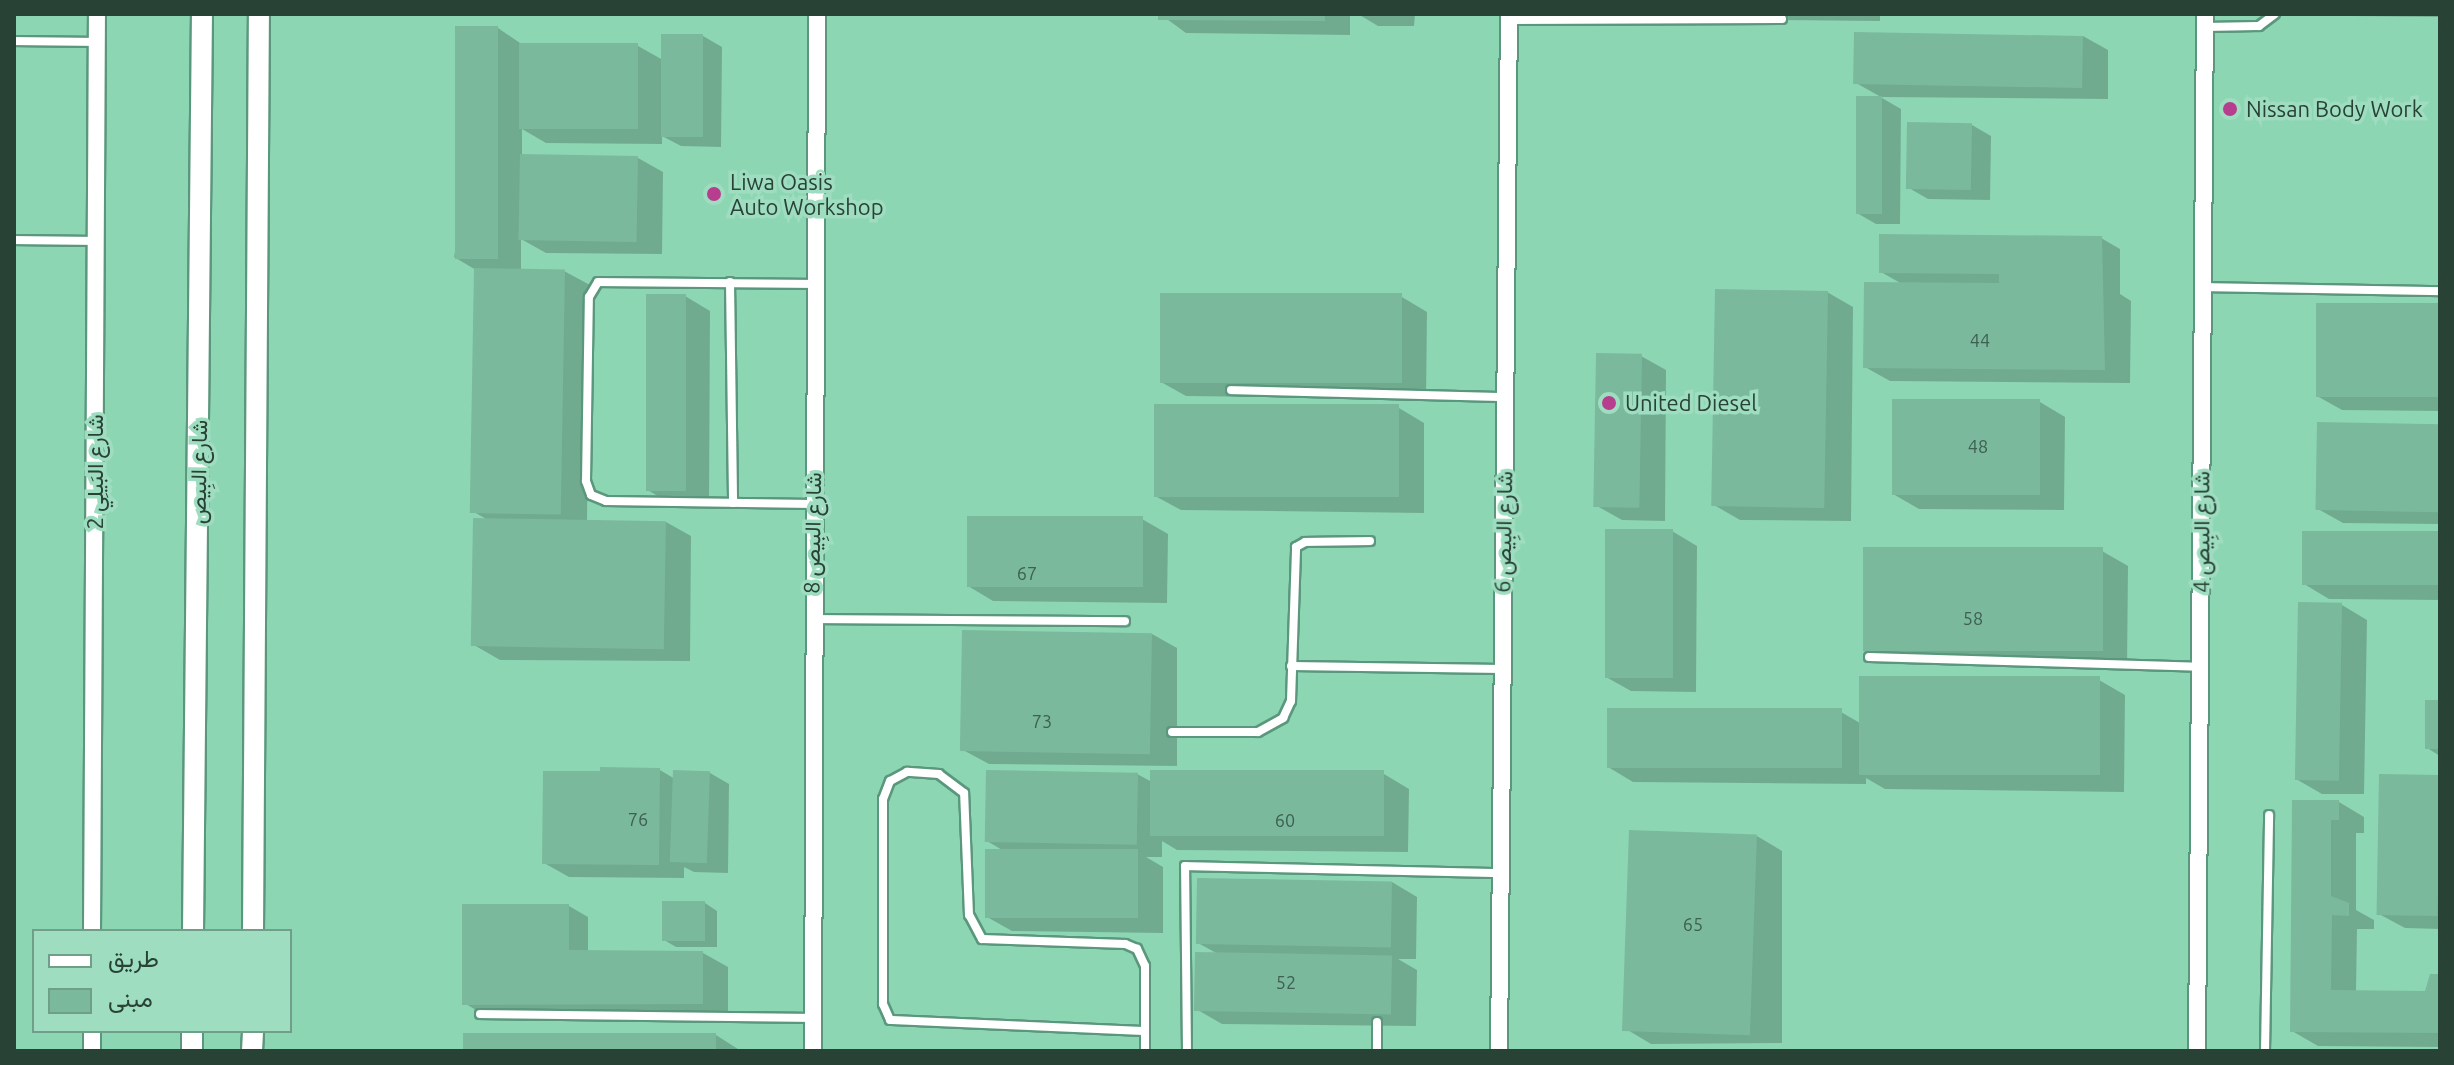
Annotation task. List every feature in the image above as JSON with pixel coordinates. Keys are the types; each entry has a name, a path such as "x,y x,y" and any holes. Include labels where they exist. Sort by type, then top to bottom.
{"street":[{"name":"شارع البَيلِي 2","path":"92,929 97,14"},
{"name":"شارع البِيص","path":"193,929 202,14"},
{"path":"253,929 259,14"},
{"name":"شارع البِيص 8","path":"813,1051 812,619 817,14"},
{"name":"شارع البِيص 6","path":"1499,1051 1508,17"},
{"name":"شارع البِيص 4","path":"2197,1051 2205,21"}],"lane":[{"path":"2205,21 2259,26 2275,14"},
{"path":"1508,17 1782,19"},
{"path":"14,41 97,42"},
{"path":"14,240 96,241"},
{"path":"813,504 606,501 591,495 586,481 594,286 604,279 815,284"},
{"path":"730,282 733,503"},
{"path":"2203,287 2440,291"},
{"path":"1231,390 1505,397"},
{"path":"1172,732 1267,730 1288,710 1296,547 1305,542 1370,541"},
{"path":"812,619 1125,621"},
{"path":"1869,657 2200,667"},
{"path":"1291,666 1502,669"},
{"path":"1145,1031 890,1020 883,1004 883,799 890,781 907,772 939,774 964,793 969,915 982,939 1125,944 1137,949 1145,966 1145,1031 1145,1051"},
{"path":"2265,1051 2269,815"},
{"path":"1187,1051 1185,866 1500,873"},
{"path":"480,1014 812,1018"},
{"path":"1377,1022 1377,1051"}],"shaded area":[{"path":"14,14 2440,14 2440,1051 14,1051"}],"building":[{"path":"1158,14 1325,14 1325,21 1158,20"},
{"path":"455,26 498,26 498,259 455,259"},
{"path":"1854,32 2083,36 2082,88 1853,84"},
{"path":"661,34 703,34 703,137 661,137"},
{"path":"519,43 638,43 638,129 519,129"},
{"path":"1856,96 1882,96 1882,214 1856,214"},
{"path":"1907,122 1972,123 1971,190 1906,189"},
{"path":"520,154 638,156 636,242 518,240"},
{"path":"1879,234 2102,236 2105,370 1863,368 1864,282 1999,283 1999,274 1879,273"},
{"path":"474,268 565,270 561,515 470,513"},
{"path":"1715,289 1828,291 1824,508 1711,506"},
{"path":"1160,293 1402,293 1402,383 1160,383"},
{"path":"646,294 686,294 686,491 646,491"},
{"path":"2316,303 2440,303 2440,397 2316,397"},
{"path":"1596,353 1642,354 1639,508 1593,507"},
{"path":"1892,399 2040,399 2040,495 1892,495"},
{"path":"1154,404 1399,404 1399,497 1154,497"},
{"path":"2317,422 2440,424 2438,512 2315,510"},
{"path":"967,516 1143,516 1143,587 967,587"},
{"path":"473,518 666,521 664,649 471,646"},
{"path":"1605,529 1673,529 1673,678 1605,678"},
{"path":"2302,531 2440,531 2440,585 2302,585"},
{"path":"1863,547 2103,547 2103,651 1863,651"},
{"path":"2298,602 2342,603 2339,781 2295,780"},
{"path":"962,630 1152,633 1150,754 960,751"},
{"path":"1859,676 2100,676 2100,775 1859,775"},
{"path":"2425,700 2440,700 2440,749 2425,749"},
{"path":"1607,708 1842,708 1842,768 1607,768"},
{"path":"600,767 660,768 659,865 542,864 543,771 600,771"},
{"path":"673,770 710,771 707,863 670,862"},
{"path":"986,770 1138,773 1137,845 985,842"},
{"path":"1150,770 1384,770 1384,836 1150,836"},
{"path":"2379,774 2440,775 2438,916 2377,915"},
{"path":"2292,800 2339,800 2339,820 2331,820 2331,896 2349,903 2349,916 2332,915 2331,990 2425,991 2430,974 2440,974 2440,1033 2290,1032"},
{"path":"1629,830 1757,834 1750,1035 1622,1031"},
{"path":"985,849 1138,849 1138,918 985,918"},
{"path":"1197,878 1392,881 1391,947 1196,944"},
{"path":"662,901 705,901 705,941 662,941"},
{"path":"462,904 569,904 569,950 703,951 703,1004 462,1005"},
{"path":"1195,952 1392,955 1391,1014 1194,1011"},
{"path":"463,1033 716,1033 716,1051 463,1051"}],"place":[{"name":"Nissan Body Work","path":"2230,109"},
{"name":"Liwa Oasis Auto Workshop","path":"714,194"},
{"name":"United Diesel","path":"1609,403"}]}
